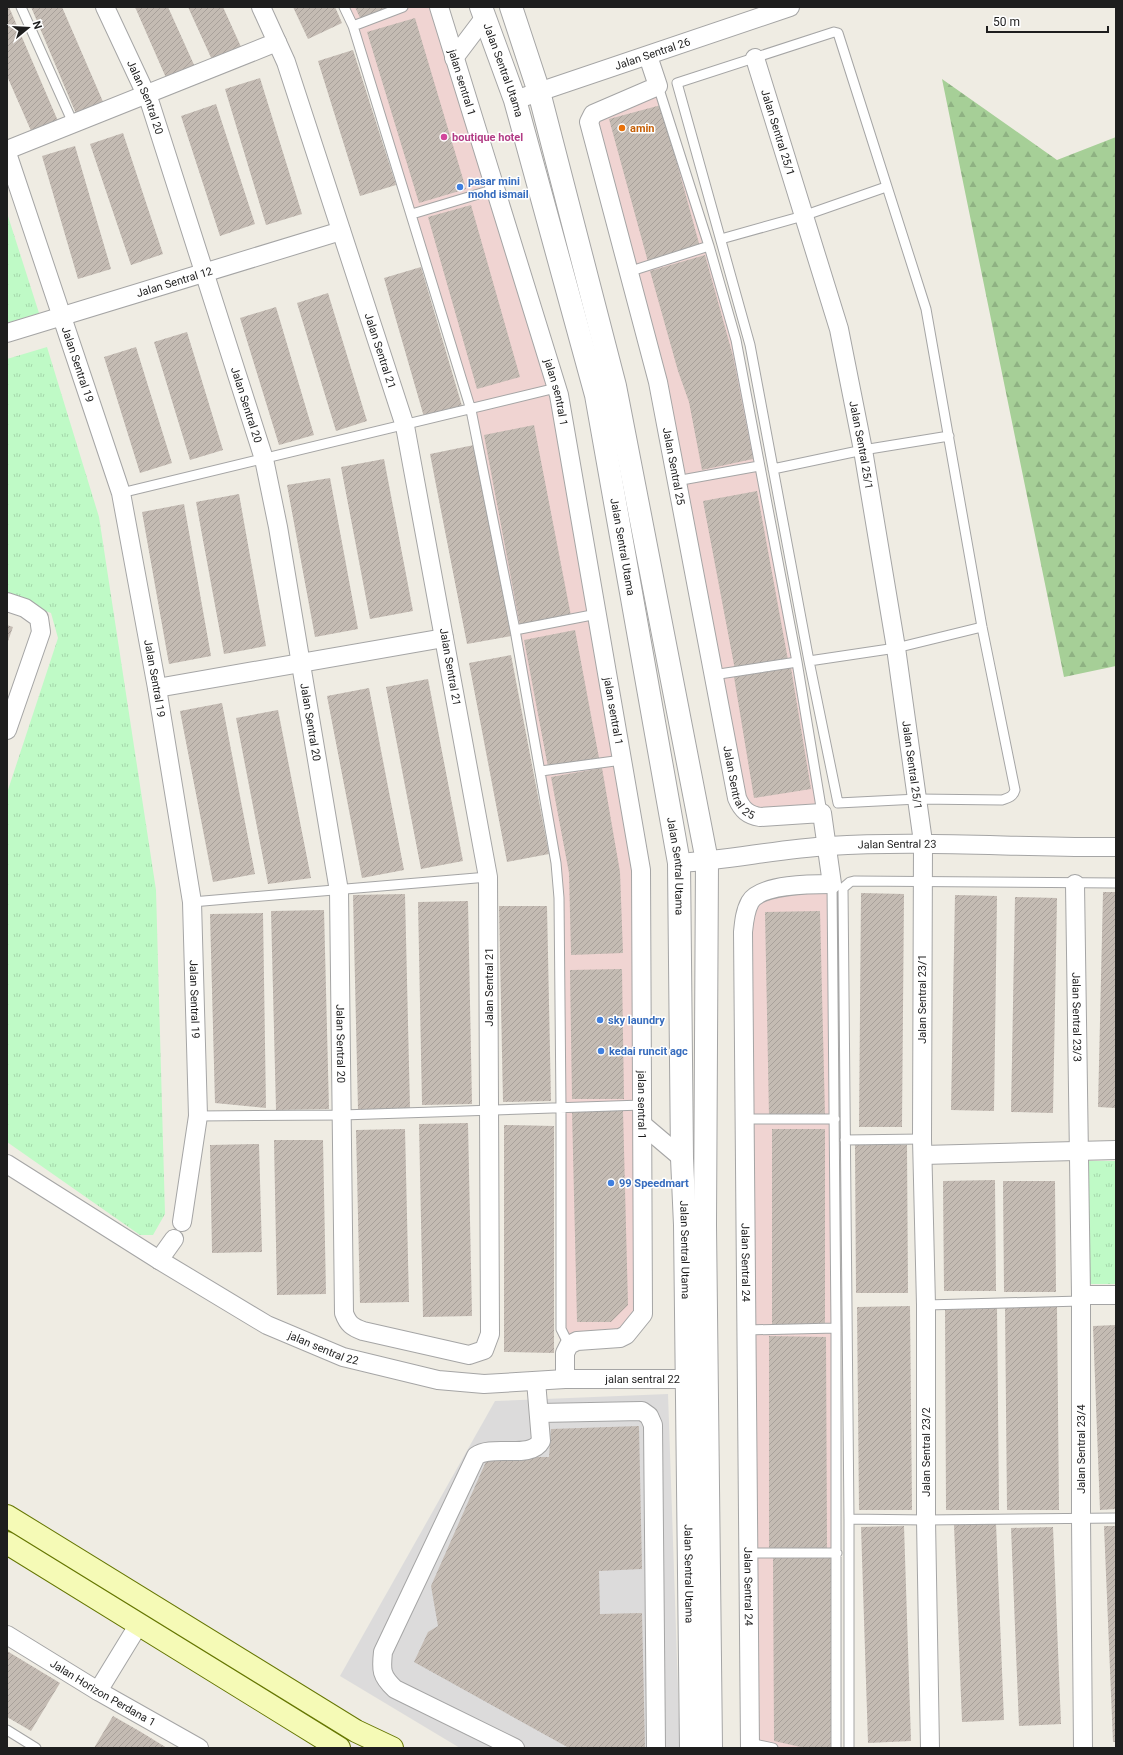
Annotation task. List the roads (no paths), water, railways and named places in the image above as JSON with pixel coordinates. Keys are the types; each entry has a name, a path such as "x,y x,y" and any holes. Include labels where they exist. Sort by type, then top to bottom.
{"main road":[{"path":"7,1516 356,1732 392,1748"},
{"path":"7,1543 339,1748"}],"street":[{"name":"Jalan Sentral 20","path":"105,7 150,103 203,273 264,459 278,528 339,891 343,1303 347,1322 354,1328 363,1331 469,1355 484,1350"},
{"name":"Jalan Sentral 21","path":"261,7 286,62 405,426 488,877 490,1334 484,1350"},
{"name":"jalan sentral 1","path":"439,7 556,388 641,870 643,1314 626,1335 620,1338 577,1341 569,1345"},
{"name":"Jalan Sentral Utama","path":"511,7 539,92 615,386 707,861 705,1217 696,1379 691,1748"},
{"name":"Jalan Sentral 26","path":"515,100 790,7"},
{"path":"454,58 483,12"},
{"name":"Jalan Sentral Utama","path":"483,12 515,100 596,394 679,862 682,1158 685,1225 696,1379 711,1748"},
{"path":"7,151 277,42"},
{"path":"648,56 658,86"},
{"name":"Jalan Sentral 25/1","path":"755,58 803,216 837,318 863,450 896,648 923,842"},
{"name":"Jalan Sentral 25","path":"658,86 593,114 589,122 658,382 713,675 740,805 749,814 760,817 822,813"},
{"name":"Jalan Sentral 19","path":"7,151 121,493 158,688 192,902 198,1116 182,1222"},
{"name":"Jalan Sentral 12","path":"7,333 341,231"},
{"path":"7,602 25,608 39,618 41,632 7,730"},
{"path":"158,688 444,638"},
{"path":"822,813 828,846 832,884"},
{"name":"Jalan Sentral 23","path":"679,862 707,861 828,846 923,842 1116,847"},
{"name":"Jalan Sentral 23/1","path":"922,1147 923,842"},
{"name":"Jalan Sentral 24","path":"750,1745 743,932 745,915 751,900 780,886 832,884"},
{"name":"Jalan Sentral 23/3","path":"1075,884 1078,1150"},
{"path":"643,1125 682,1158"},
{"path":"922,1147 1116,1150"},
{"name":"Jalan Sentral 23/2","path":"922,1147 926,1305 926,1520 930,1748"},
{"name":"Jalan Sentral 23/4","path":"1078,1150 1081,1298 1080,1518 1083,1748"},
{"name":"jalan sentral 22","path":"7,1164 159,1260 267,1324 343,1357 438,1380 484,1384 565,1379 696,1379"},
{"path":"159,1260 174,1239"},
{"path":"1081,1298 1116,1295"},
{"path":"565,1379 565,1353 569,1345"},
{"path":"515,1748 396,1689 386,1680 382,1673 382,1663 383,1652 473,1459 479,1453 535,1448 541,1441 536,1381"},
{"path":"539,1413 642,1411 648,1416 654,1425 656,1748"},
{"path":"98,1691 139,1624"},
{"name":"Jalan Horizon Perdana 1","path":"7,1635 98,1691 199,1748"}],"lane":[{"path":"22,7 73,124"},
{"path":"344,7 353,26 471,410 515,630 541,771 558,880 561,1107 561,1329 569,1345"},
{"path":"353,26 403,7"},
{"path":"834,32 838,34 886,187 926,309 982,627 1016,790 1014,794 1002,800 918,800 838,803 809,661 750,345 677,83 834,32"},
{"path":"658,86 709,246 736,340 797,662 822,813"},
{"path":"721,239 803,216 886,187"},
{"path":"412,214 495,189"},
{"path":"628,272 709,246"},
{"path":"121,493 405,426 556,388"},
{"path":"773,469 863,450 949,436"},
{"path":"676,481 759,466"},
{"path":"515,630 597,614"},
{"path":"809,661 896,648 982,627"},
{"path":"713,675 797,662"},
{"path":"541,771 622,760"},
{"path":"192,902 339,891 488,877"},
{"path":"849,1748 847,1740 849,1519 843,888 850,882 854,881 1075,884 1116,883"},
{"path":"832,884 836,1328 836,1748"},
{"path":"198,1116 342,1115 642,1105"},
{"path":"745,1119 835,1119"},
{"path":"845,1140 922,1147"},
{"path":"926,1305 1081,1298"},
{"path":"746,1330 836,1328"},
{"path":"849,1519 926,1520 1116,1518"},
{"path":"748,1553 837,1553"},
{"path":"7,1730 36,1748"},
{"path":"750,1745 773,1748"}],"place":[{"name":"amin","path":"622,128"},
{"name":"boutique hotel","path":"444,137"},
{"name":"pasar mini mohd ismail","path":"460,187"},
{"name":"sky laundry","path":"600,1020"},
{"name":"kedai runcit agc","path":"601,1051"},
{"name":"99 Speedmart","path":"611,1183"}]}
